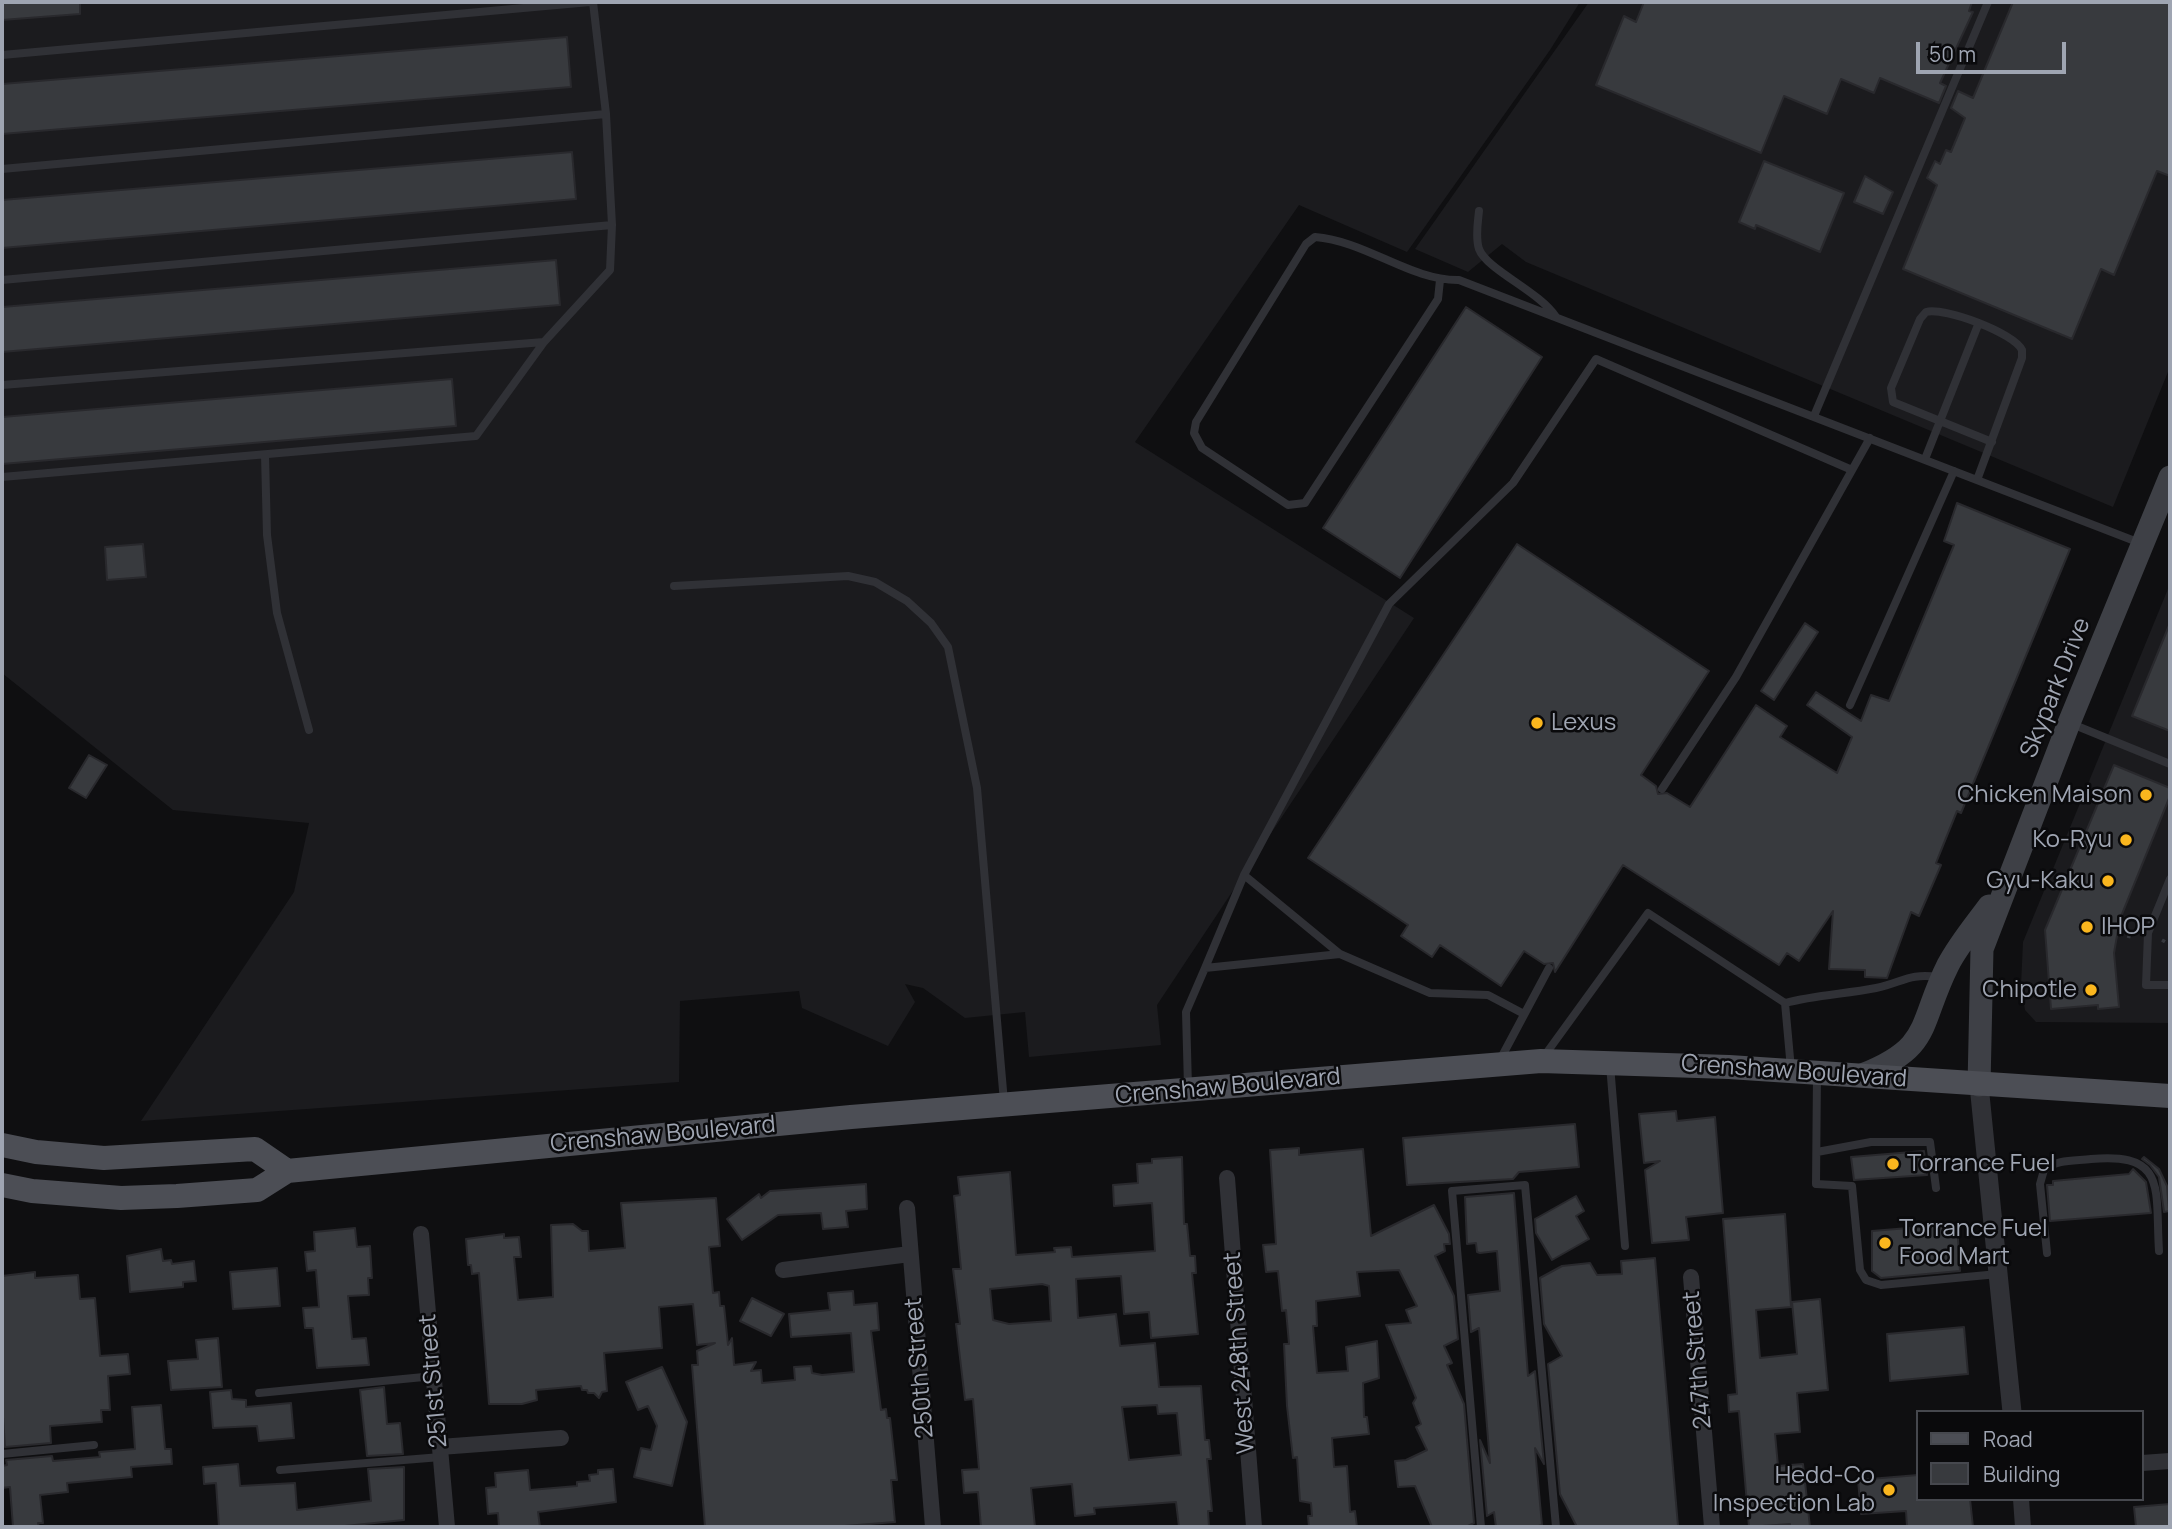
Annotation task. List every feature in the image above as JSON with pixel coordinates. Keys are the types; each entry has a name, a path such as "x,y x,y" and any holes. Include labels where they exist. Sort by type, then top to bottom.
{"main road":[{"name":"Skypark Drive","path":"1979,1085 1982,949 2069,723 2170,477"},
{"path":"1862,1075 1894,1063 1910,1049 1922,1031 1942,978 2011,874"},
{"name":"Crenshaw Boulevard","path":"2,1185 33,1191 121,1198 257,1190 287,1171 1005,1105 1541,1061 1791,1071 2170,1096"},
{"path":"2,1145 36,1152 104,1158 255,1149 287,1171"}],"street":[{"path":"1979,1085 2012,1410"},
{"name":"West 248th Street","path":"1227,1178 1254,1527"},
{"name":"250th Street","path":"906,1208 933,1527"},
{"name":"251st Street","path":"421,1234 447,1527"},
{"path":"783,1270 910,1254"},
{"name":"247th Street","path":"1690,1277 1712,1527"},
{"path":"441,1452 561,1438"},
{"path":"2144,1463 2170,1461"},
{"path":"2021,1501 2023,1527"}],"lane":[{"path":"2,55 592,2 606,114 612,225 610,270 544,342 476,436 2,477"},
{"path":"1814,415 1989,2"},
{"path":"2,169 606,114"},
{"path":"1479,211 1478,246 1483,258 1546,302 1556,317"},
{"path":"2,280 612,225"},
{"path":"1440,280 1438,299 1305,503 1288,505 1202,448 1194,433 1196,422 1306,244 1315,237 1361,247 1440,280 1459,280 2143,544"},
{"path":"1977,480 1992,442 2022,358 2022,350 2012,339 1943,310 1926,312 1920,319 1891,388 1893,402 1992,442"},
{"path":"1924,459 1978,324"},
{"path":"2,385 544,342"},
{"path":"1188,1090 1186,1012 1244,875 1389,604 1513,483 1596,359 1852,470"},
{"path":"1662,789 1742,666 1870,438"},
{"path":"265,454 267,535 277,613 309,730"},
{"path":"1850,705 1954,471"},
{"path":"674,586 848,576 875,582 907,601 931,623 948,648 977,788 1005,1105"},
{"path":"2069,723 2170,764"},
{"path":"1244,875 1340,954 1430,993 1488,995 1524,1014"},
{"path":"2170,879 2148,933 2146,985 2170,985"},
{"path":"1541,1061 1648,913 1784,1003 1824,993 1875,988 1917,974 1942,978"},
{"path":"1205,968 1340,954"},
{"path":"1498,1064 1549,968"},
{"path":"1784,1003 1791,1071"},
{"path":"1609,1062 1625,1246"},
{"path":"1817,1073 1816,1184 1853,1186 1860,1270 1866,1280 1881,1286 1998,1274"},
{"path":"1817,1152 1871,1142 1930,1142 1936,1188"},
{"path":"2047,1253 2040,1184 2044,1170 2051,1164 2121,1157 2132,1159 2149,1171 2154,1190 2159,1251"},
{"path":"1481,1527 1452,1191 1525,1185 1556,1527"},
{"path":"259,1393 434,1376"},
{"path":"2,1454 94,1445"},
{"path":"280,1470 441,1452"}],"path":[{"path":"2119,934 2137,938"},
{"path":"2162,940 2170,945"}],"shaded area":[{"path":"2,2 1580,2 1550,50 1407,252 1299,205 1135,442 1414,618 1157,1005 1161,1045 1029,1057 1025,1012 965,1018 923,988 905,984 915,1002 888,1046 802,1008 799,991 680,1001 679,1082 141,1121 294,892 309,823 173,810 2,673"},
{"path":"1589,2 2170,2 2170,367 2113,507 1526,262 1502,244 1468,272 1415,249"},
{"path":"2170,584 2170,1023 2036,1022 2025,1010 2021,985 2023,942"}],"building":[{"path":"2,2 80,2 80,14 2,20"},
{"path":"1644,2 1972,2 1969,11 1973,12 1940,83 1946,86 1939,103 1880,78 1874,93 1841,79 1827,114 1784,96 1761,153 1596,85 1624,16 1636,22"},
{"path":"2013,2 2170,2 2170,176 2157,171 2114,275 2101,269 2072,339 1903,269 1937,185 1927,178 1935,161 1940,164 1946,150 1951,152 1965,118 1951,108 1958,91 1973,98"},
{"path":"567,37 571,87 2,134 2,84"},
{"path":"572,152 576,199 2,248 2,200"},
{"path":"1764,161 1844,193 1820,252 1756,225 1755,229 1739,222"},
{"path":"1865,176 1893,192 1883,214 1854,202"},
{"path":"556,260 560,305 2,352 2,307"},
{"path":"1466,307 1542,357 1400,578 1323,528"},
{"path":"452,379 456,426 2,464 2,417"},
{"path":"1957,503 2070,549 1961,813 1957,811 1936,863 1941,865 1919,916 1911,912 1887,978 1865,977 1865,970 1829,969 1833,911 1799,961 1787,953 1779,965 1623,865 1555,972 1553,963 1544,964 1524,951 1501,986 1440,945 1432,957 1401,936 1408,925 1308,858 1517,544 1709,671 1641,775 1656,786 1658,794 1667,793 1690,807 1756,705 1787,726 1780,737 1837,773 1852,737 1807,705 1816,692 1861,721 1871,695 1889,701 1954,545 1944,541"},
{"path":"143,544 146,577 107,580 105,547"},
{"path":"1805,623 1818,632 1774,700 1761,691"},
{"path":"2170,623 2170,731 2132,716"},
{"path":"89,755 107,765 86,798 69,788"},
{"path":"2114,765 2170,788 2170,796 2120,919 2114,953 2119,1007 2098,1009 2098,1005 2051,1009 2045,930"},
{"path":"1676,1111 1677,1121 1715,1117 1723,1213 1686,1217 1689,1240 1652,1243 1645,1170 1660,1161 1644,1163 1639,1114"},
{"path":"1575,1124 1579,1167 1519,1172 1513,1179 1407,1185 1403,1138"},
{"path":"1299,1148 1299,1155 1363,1149 1371,1236 1434,1205 1449,1234 1450,1244 1444,1244 1445,1251 1435,1256 1454,1296 1458,1339 1444,1346 1452,1363 1447,1365 1464,1404 1474,1523 1466,1527 1432,1527 1415,1486 1398,1487 1395,1461 1406,1460 1427,1450 1416,1427 1421,1424 1413,1403 1416,1398 1386,1325 1411,1323 1406,1310 1417,1306 1399,1270 1357,1272 1360,1296 1316,1301 1317,1326 1313,1326 1317,1373 1348,1371 1346,1347 1377,1341 1379,1378 1363,1383 1364,1417 1367,1417 1369,1434 1332,1438 1334,1467 1347,1466 1350,1512 1355,1511 1357,1527 1309,1527 1311,1503 1300,1501 1297,1457 1293,1458 1287,1406 1284,1344 1289,1344 1286,1310 1282,1311 1278,1271 1266,1272 1263,1245 1276,1244 1270,1150"},
{"path":"1924,1151 1927,1175 1854,1180 1851,1157"},
{"path":"1182,1157 1184,1224 1187,1224 1190,1256 1195,1256 1196,1273 1192,1273 1198,1334 1151,1338 1149,1312 1124,1314 1121,1276 1076,1279 1078,1318 1116,1314 1120,1346 1155,1343 1159,1387 1201,1386 1205,1440 1209,1440 1211,1459 1207,1459 1212,1511 1208,1511 1209,1527 1179,1527 1176,1502 1094,1508 1095,1514 1075,1516 1072,1484 1031,1488 1035,1527 981,1527 978,1492 964,1493 962,1470 979,1469 973,1399 965,1400 956,1324 960,1324 953,1269 961,1269 954,1196 960,1195 958,1177 1010,1172 1016,1255 1055,1252 1054,1248 1071,1247 1072,1257 1155,1251 1152,1203 1114,1206 1113,1185 1138,1183 1137,1164 1152,1163 1152,1159","holes":["1042,1284 1049,1286 1051,1321 1009,1324 993,1320 990,1289","1157,1405 1158,1414 1177,1413 1181,1455 1129,1460 1122,1407"]},
{"path":"2144,1157 2159,1169 2167,1186 2169,1211 2164,1212 2159,1177 2142,1159"},
{"path":"2133,1169 2146,1182 2151,1213 2050,1221 2047,1185 2053,1185 2053,1181 2129,1174"},
{"path":"866,1184 867,1209 846,1211 848,1227 823,1229 821,1213 778,1215 742,1240 727,1219 759,1194 761,1198 770,1191"},
{"path":"1514,1193 1528,1376 1535,1371 1544,1464 1535,1448 1542,1525 1535,1527 1496,1527 1494,1512 1487,1516 1480,1440 1490,1463 1479,1328 1471,1332 1468,1295 1500,1291 1497,1251 1480,1253 1477,1252 1476,1243 1467,1244 1465,1197"},
{"path":"1576,1196 1584,1211 1576,1216 1589,1239 1552,1260 1536,1233 1535,1219"},
{"path":"716,1198 720,1246 709,1247 713,1293 719,1292 720,1306 724,1306 728,1345 732,1338 734,1365 756,1362 751,1371 761,1370 762,1383 795,1380 794,1367 811,1366 812,1373 822,1375 854,1372 851,1333 791,1337 789,1314 830,1310 828,1293 853,1291 854,1305 877,1303 879,1330 871,1331 881,1410 886,1409 887,1418 890,1418 897,1480 891,1480 895,1522 832,1527 705,1527 692,1365 698,1365 697,1351 715,1343 697,1345 693,1304 659,1307 662,1348 604,1353 607,1391 602,1392 599,1398 594,1393 582,1390 581,1386 536,1390 537,1400 522,1404 489,1404 479,1273 472,1274 471,1265 468,1265 466,1239 504,1234 504,1238 519,1237 521,1257 514,1257 518,1300 553,1297 551,1225 573,1224 582,1231 588,1231 589,1251 625,1248 621,1203"},
{"path":"1785,1214 1791,1307 1756,1310 1760,1358 1797,1354 1792,1302 1820,1299 1828,1390 1797,1393 1800,1432 1775,1434 1778,1466 1803,1464 1810,1527 1790,1527 1790,1524 1749,1527 1739,1411 1729,1412 1728,1395 1737,1394 1723,1219"},
{"path":"1957,1224 1960,1271 1881,1278 1872,1271 1872,1231"},
{"path":"355,1228 357,1247 370,1246 372,1278 368,1278 369,1295 348,1296 352,1339 366,1338 369,1365 317,1368 313,1328 305,1328 303,1308 319,1307 316,1270 307,1271 305,1252 315,1251 314,1232"},
{"path":"161,1249 163,1261 171,1260 172,1264 194,1261 196,1281 183,1282 183,1287 130,1292 127,1256"},
{"path":"1655,1258 1678,1526 1577,1527 1560,1494 1548,1364 1562,1356 1544,1324 1540,1278 1562,1266 1590,1263 1597,1275 1622,1274 1621,1261"},
{"path":"277,1268 280,1306 233,1309 230,1272"},
{"path":"35,1272 35,1278 78,1275 80,1299 95,1298 100,1356 128,1354 130,1374 108,1376 110,1410 101,1410 102,1422 50,1426 51,1443 5,1447 2,1402 2,1276"},
{"path":"752,1298 784,1314 771,1336 740,1321"},
{"path":"1964,1327 1968,1374 1890,1381 1887,1334"},
{"path":"218,1338 222,1387 171,1390 168,1361 198,1359 196,1340"},
{"path":"662,1367 687,1422 672,1486 634,1477 641,1448 651,1450 657,1426 648,1406 638,1410 626,1382"},
{"path":"384,1387 387,1424 400,1423 403,1454 367,1456 360,1390"},
{"path":"231,1390 232,1399 246,1400 246,1407 291,1403 294,1438 259,1441 257,1426 213,1428 210,1392"},
{"path":"161,1405 165,1449 171,1449 172,1464 131,1467 132,1477 67,1483 68,1492 40,1495 43,1523 38,1523 39,1527 13,1527 10,1487 2,1488 2,1466 7,1465 6,1460 52,1456 53,1461 100,1457 99,1452 135,1449 132,1407"},
{"path":"238,1464 240,1486 295,1483 297,1510 371,1501 368,1469 404,1467 404,1520 335,1527 219,1527 216,1483 204,1484 203,1467"},
{"path":"613,1469 616,1502 538,1512 540,1527 499,1527 498,1513 488,1514 486,1488 496,1487 495,1473 528,1470 530,1490 577,1486 577,1482 590,1481 589,1475 598,1474 598,1470"},
{"name":"Hedd-Co Inspection Lab","path":"1916,1475 1916,1501 1970,1501 1973,1527 1907,1527 1906,1511 1861,1514 1858,1480"},
{"path":"2170,1504 2170,1527 2136,1527 2134,1507"}],"place":[{"name":"Lexus","path":"1537,723"},
{"name":"Chicken Maison","path":"2146,795"},
{"name":"Ko-Ryu","path":"2126,840"},
{"name":"Gyu-Kaku","path":"2108,881"},
{"name":"IHOP","path":"2087,927"},
{"name":"Chipotle","path":"2091,990"},
{"name":"Torrance Fuel","path":"1893,1164"},
{"name":"Torrance Fuel Food Mart","path":"1885,1243"},
{"name":"Hedd-Co Inspection Lab","path":"1889,1490"}]}
